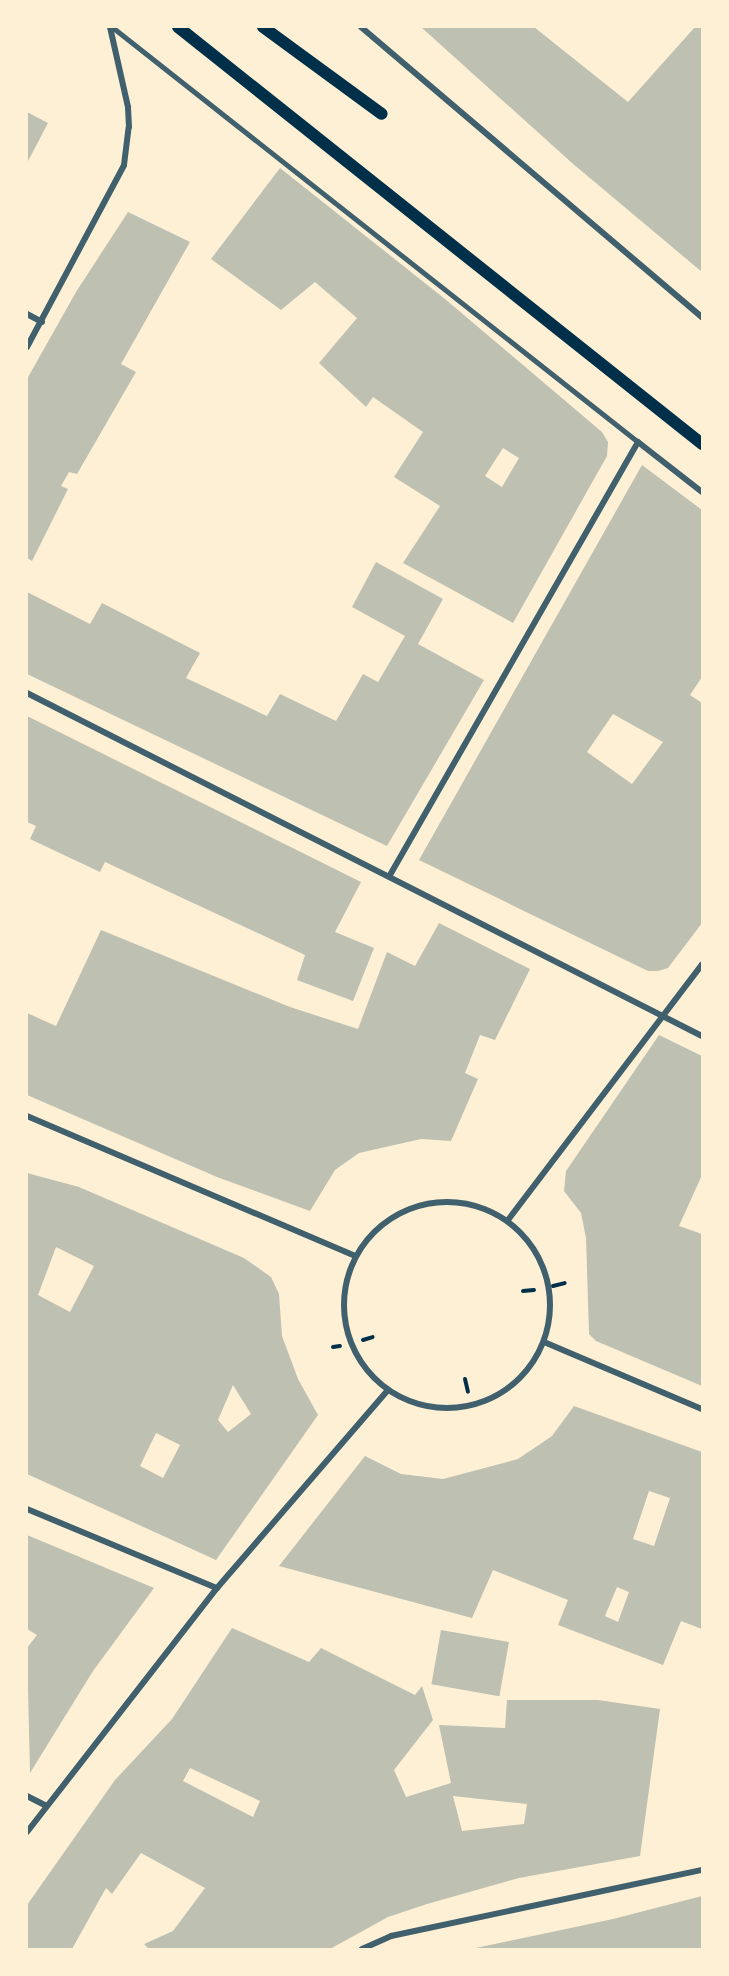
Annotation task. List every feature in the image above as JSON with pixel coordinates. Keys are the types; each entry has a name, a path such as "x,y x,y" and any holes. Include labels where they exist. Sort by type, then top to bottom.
{"main road":[{"path":"178,27 702,444"},
{"path":"263,27 382,114"}],"street":[{"path":"27,347 124,165 129,127 128,107 111,27"},
{"path":"111,27 702,492"},
{"path":"361,27 702,317"},
{"path":"27,314 42,322"},
{"path":"390,875 638,442"},
{"path":"27,693 390,875 661,1018 702,1036"},
{"path":"507,1220 702,964"},
{"path":"27,1116 355,1256"},
{"path":"441,1201 476,1206 507,1220 532,1244 547,1275 551,1309 544,1342 528,1369 513,1383 478,1404 446,1409 415,1404 388,1390 366,1369 356,1352 343,1314 345,1284 355,1256 377,1228 407,1210 441,1201"},
{"path":"544,1342 702,1409"},
{"path":"27,1832 217,1588 388,1390"},
{"path":"27,1509 217,1588"},
{"path":"27,1796 47,1806"},
{"path":"362,1949 391,1935 702,1870"}],"path":[{"path":"553,1286 565,1283"},
{"path":"524,1291 534,1290"},
{"path":"363,1340 373,1337"},
{"path":"333,1347 340,1346"},
{"path":"465,1379 468,1392"}],"building":[{"path":"421,27 534,27 628,102 695,27 702,27 702,272 572,163"},
{"path":"27,112 48,123 27,163"},
{"path":"280,168 445,299 602,432 608,442 607,456 513,623 403,563 440,506 394,477 423,432 373,397 366,407 319,363 357,318 315,282 281,310 211,259","holes":["503,448 519,458 502,487 485,476"]},
{"path":"128,212 190,242 121,364 136,372 77,474 69,472 61,486 68,489 32,561 27,558 27,379 76,292"},
{"path":"642,465 702,510 702,677 690,695 702,703 702,923 668,968 648,971 419,860","holes":["613,714 663,742 632,784 587,752"]},
{"path":"376,562 443,599 418,644 484,680 387,846 27,674 27,592 90,624 102,603 200,653 186,678 267,716 280,694 336,721 363,674 378,682 405,636 352,607"},
{"path":"27,716 361,882 335,932 374,948 353,1001 297,980 305,955 105,862 100,872 30,839 36,826 27,822"},
{"path":"439,923 530,969 495,1040 480,1035 465,1073 478,1079 451,1141 421,1139 359,1153 335,1170 310,1211 217,1177 27,1095 27,1013 56,1026 101,930 290,1007 358,1029 387,952 415,966"},
{"path":"659,1035 702,1056 702,1175 679,1226 702,1234 702,1386 596,1341 589,1334 586,1238 581,1213 564,1191 566,1171"},
{"path":"27,1173 79,1187 244,1258 271,1277 279,1294 282,1336 298,1379 318,1415 216,1560 27,1474","holes":["56,1247 94,1266 70,1312 38,1295","233,1385 251,1414 228,1432 218,1420","156,1433 180,1445 163,1478 140,1466"]},
{"path":"574,1406 702,1452 702,1629 681,1621 663,1665 558,1625 568,1600 493,1570 472,1618 279,1566 365,1456 401,1474 443,1479 518,1459 552,1436","holes":["649,1491 670,1498 654,1546 633,1539","617,1587 629,1592 618,1622 605,1616"]},
{"path":"27,1535 154,1588 93,1671 30,1773 27,1648 37,1635 27,1629"},
{"path":"232,1628 309,1662 321,1648 415,1695 422,1686 433,1720 394,1770 406,1797 451,1783 439,1725 505,1728 507,1700 598,1700 660,1709 640,1856 519,1878 427,1904 388,1917 330,1949 149,1949 144,1944 173,1931 205,1888 141,1853 112,1894 106,1888 72,1949 27,1949 27,1905 115,1780 172,1719","holes":["190,1768 260,1801 253,1817 183,1781","453,1796 527,1804 524,1824 462,1831"]},
{"path":"441,1630 509,1642 499,1696 431,1684"},
{"path":"702,1896 702,1949 471,1949 613,1919"}]}
